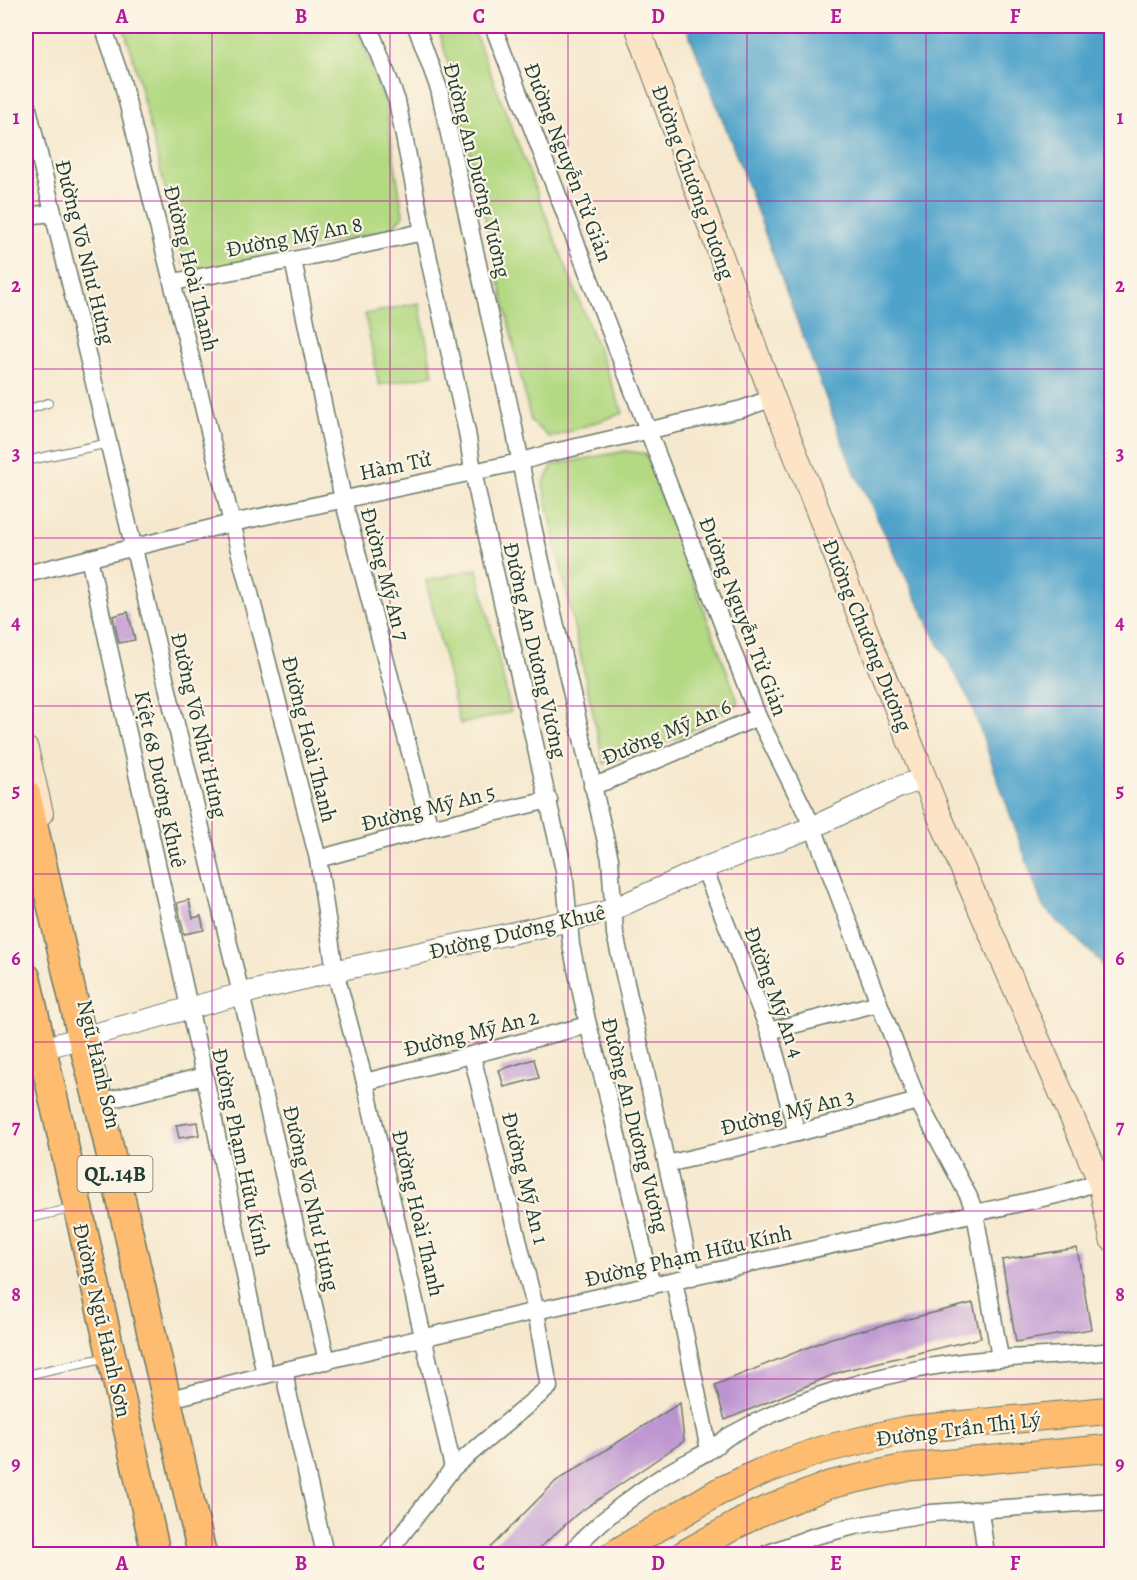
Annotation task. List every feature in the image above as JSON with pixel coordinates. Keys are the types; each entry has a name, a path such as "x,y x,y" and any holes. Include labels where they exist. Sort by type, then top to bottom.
{"highway":[{"name":"Ngũ Hành Sơn","path":"26,794 88,1036 104,1123 202,1554"},
{"path":"26,977 30,1015"},
{"name":"Đường Ngũ Hành Sơn","path":"30,1015 34,1051 73,1208 106,1357 156,1554"}],"main road":[{"name":"Đường Chương Dương","path":"637,26 773,398 939,815 1100,1181 1112,1239"},
{"name":"Ngũ Hành Sơn","path":"26,749 88,1036 109,1101 213,1554"},
{"path":"106,1357 146,1554"},
{"name":"Đường Trần Thị Lý","path":"614,1554 718,1492 761,1472 821,1450 905,1430 1112,1410"},
{"name":"Đường Trần Thị Lý","path":"684,1554 756,1514 829,1485 909,1467 1112,1448"}],"street":[{"name":"Đường Hoài Thanh","path":"104,26 122,81 318,859 335,971 366,1082 453,1468"},
{"name":"Đường An Dương Vương","path":"369,26 397,101 467,432 473,471 564,870 571,945 588,1025 607,1092 652,1286"},
{"name":"Đường An Dương Vương","path":"416,26 439,89 513,422 531,518 610,859 615,934 692,1277"},
{"name":"Đường Nguyễn Tử Giản","path":"493,26 758,717 813,827 918,1101 969,1197 975,1213 1000,1358"},
{"name":"Đường Võ Như Hưng","path":"26,100 327,1361"},
{"path":"26,219 34,215 53,213"},
{"name":"Đường Mỹ An 8","path":"173,282 293,260 423,232"},
{"name":"Đường Mỹ An 7","path":"293,260 343,499 430,828"},
{"name":"Hàm Tử","path":"26,574 232,523 520,462 742,409 773,398"},
{"name":"Kiệt 68 Dương Khuê","path":"89,558 189,1009"},
{"name":"Đường Mỹ An 6","path":"592,786 758,717"},
{"name":"Đường Dương Khuê","path":"34,1051 241,994 335,971 612,910 704,868 813,827 899,787 925,778"},
{"name":"Đường Mỹ An 5","path":"318,859 430,828 549,800"},
{"name":"Đường Mỹ An 4","path":"704,868 769,1031 796,1133"},
{"path":"769,1031 879,1003"},
{"name":"Đường Phạm Hữu Kính","path":"189,1009 265,1375"},
{"name":"Đường Mỹ An 2","path":"366,1082 588,1025"},
{"name":"Đường Mỹ An 1","path":"453,1468 549,1387 536,1311 472,1056"},
{"path":"109,1101 204,1076"},
{"name":"Đường Mỹ An 3","path":"667,1164 918,1101"},
{"name":"Đường Phạm Hữu Kính","path":"178,1397 536,1311 1065,1193 1100,1181"},
{"path":"674,1281 710,1450"},
{"path":"569,1554 585,1536 663,1476 729,1437 779,1412 843,1388 931,1367 1000,1358 1112,1351"},
{"path":"285,1370 287,1388 325,1554"},
{"path":"387,1554 453,1468"},
{"path":"766,1554 815,1536 855,1526 931,1513 1112,1501"},
{"path":"980,1510 986,1554"}],"lane":[{"path":"26,410 48,403"},
{"path":"26,460 109,443"},
{"path":"26,1219 73,1208"},
{"path":"26,1375 106,1357"}],"green space":[{"path":"123,26 356,26 385,102 403,215 392,229 194,272 183,262 132,53"},
{"path":"438,26 472,26 623,413 550,438 531,421 459,104"},
{"path":"419,303 433,375 379,385 365,314"},
{"path":"626,451 646,454 739,704 680,737 604,764 543,484 553,465"},
{"path":"477,569 511,712 460,724 426,581"}],"water":[{"path":"686,26 1111,26 1111,983 1099,960 1043,907 970,701 935,637 850,462"}],"building":[{"path":"128,612 135,640 119,643 113,616"},
{"path":"189,900 193,918 201,916 204,930 184,934 177,903"},
{"path":"534,1059 539,1078 504,1087 499,1070"},
{"path":"197,1122 199,1135 179,1138 176,1125"},
{"path":"1077,1248 1091,1329 1016,1342 1002,1260"},
{"path":"973,1303 981,1338 842,1371 725,1420 715,1385 831,1338"},
{"path":"680,1403 684,1441 577,1514 533,1554 484,1554 556,1481"}]}
